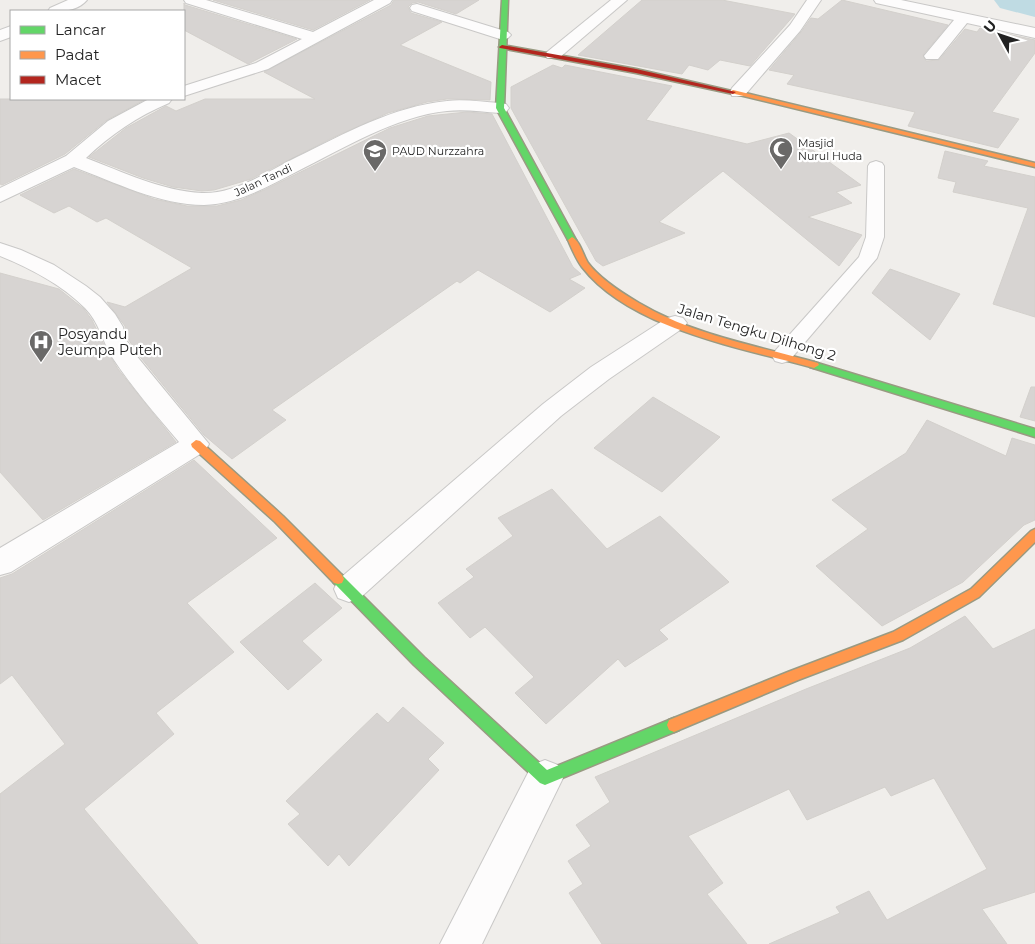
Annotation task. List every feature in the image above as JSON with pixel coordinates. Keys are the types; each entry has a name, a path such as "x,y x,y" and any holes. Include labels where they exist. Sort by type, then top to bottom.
{"street":[{"path":"57,10 80,0"},
{"path":"191,0 316,38"},
{"path":"185,91 262,66 385,0"},
{"path":"500,108 505,0"},
{"path":"553,55 620,0"},
{"path":"738,92 795,28 814,0"},
{"path":"881,0 1035,33"},
{"path":"417,8 503,41 553,55 738,92 1035,165"},
{"path":"932,56 963,18"},
{"path":"0,196 73,160 99,135 121,120 160,100"},
{"name":"Jalan Tandi","path":"73,160 186,198 218,198 250,188 325,150 421,111 440,106 458,105 500,108"},
{"name":"Jalan Tengku Dilhong 2","path":"500,108 586,266 627,299 675,323 723,340 782,356 1035,433"},
{"path":"0,249 22,257 54,274 78,291 99,310 111,328 112,336 132,368 196,444 279,518 419,661 545,778"},
{"path":"350,589 552,410 600,373 675,323"},
{"path":"0,564 196,444"},
{"path":"460,944 545,778 793,676 898,636 975,593 1035,534"}],"lane":[{"path":"782,356 868,258 875,237 876,166"}],"building":[{"path":"213,0 370,0 313,30"},
{"path":"394,0 479,0 456,14 418,2 412,3 408,7 411,13 442,22 400,45 491,82 490,100 447,99 427,102 388,113 332,138 251,179 214,190 202,191 173,187 143,178 89,157 126,128 166,106 176,111 205,99 315,99 264,72 391,5"},
{"path":"642,0 722,0 795,14 750,66 720,60 708,70 689,65 682,74 578,55"},
{"path":"842,0 948,25 923,55 926,61 939,60 965,29 977,32 980,28 1035,40 1035,53 992,112 1019,119 998,148 908,126 915,112 787,84 794,75 769,70 811,18 818,19"},
{"path":"184,3 185,5 297,39 248,64 185,31"},
{"path":"553,65 562,68 565,65 672,86 646,120 747,144 789,133 861,185 836,192 852,203 808,217 862,235 839,266 723,171 659,222 685,233 603,266 596,261 511,108 511,87"},
{"path":"0,99 144,100 107,120 65,154 2,185 0,184"},
{"path":"467,112 492,114 573,267 581,274 569,279 585,288 550,312 478,270 460,283 457,281 272,410 286,420 232,459 204,435 137,353 127,337 125,326 107,302 125,307 192,268 106,218 97,222 69,206 54,213 20,195 74,169 154,199 187,206 217,206 241,200 264,190 390,128 428,116"},
{"path":"945,151 988,161 984,166 1035,177 1035,317 993,304 1028,208 953,192 956,182 938,178"},
{"path":"890,269 960,294 930,340 872,293"},
{"path":"0,273 59,289 84,309 92,320 118,369 176,442 43,520 0,472"},
{"path":"1031,387 1035,387 1035,421 1020,417"},
{"path":"653,397 720,437 662,492 594,448"},
{"path":"927,420 1006,456 1012,438 1035,445 1035,520 1024,525 963,582 882,626 816,566 868,529 832,500 906,453"},
{"path":"194,460 277,538 187,603 234,652 156,713 174,734 84,809 198,944 0,944 0,794 65,744 12,675 0,684 0,578 12,574"},
{"path":"552,489 607,549 660,516 729,582 659,630 668,639 625,667 618,659 546,724 515,693 534,677 485,627 470,638 438,603 474,577 466,569 513,536 498,518"},
{"path":"315,583 342,608 302,641 322,660 288,690 240,642"},
{"path":"965,616 993,649 1035,629 1035,892 982,909 1007,944 769,944 840,913 836,907 869,891 887,920 987,869 934,778 891,796 885,787 807,820 789,789 688,836 723,883 707,894 747,944 602,944 569,893 583,884 568,861 591,846 576,825 610,802 595,777 910,648"},
{"path":"403,707 444,743 428,759 439,770 349,866 339,854 328,866 288,824 300,814 286,801 377,713 388,723"}],"waterway":[{"path":"1013,0 1035,5"}],"traffic: fast":[{"path":"505,0 500,108 572,240"},
{"path":"814,365 1035,433"},
{"path":"338,579 419,661 545,778 674,725"}],"traffic: slow":[{"path":"733,92 1035,165"},
{"path":"572,240 587,267 610,288 636,306 664,320 693,331 814,365"},
{"path":"196,444 279,519 338,579"},
{"path":"674,725 793,676 898,636 975,593 1035,534"}],"traffic: jam":[{"path":"502,47 636,71 733,92"}],"place":[{"name":"Masjid Nurul Huda","path":"781,170"},
{"name":"PAUD Nurzzahra","path":"375,172"},
{"name":"Posyandu Jeumpa Puteh","path":"41,363"}]}
